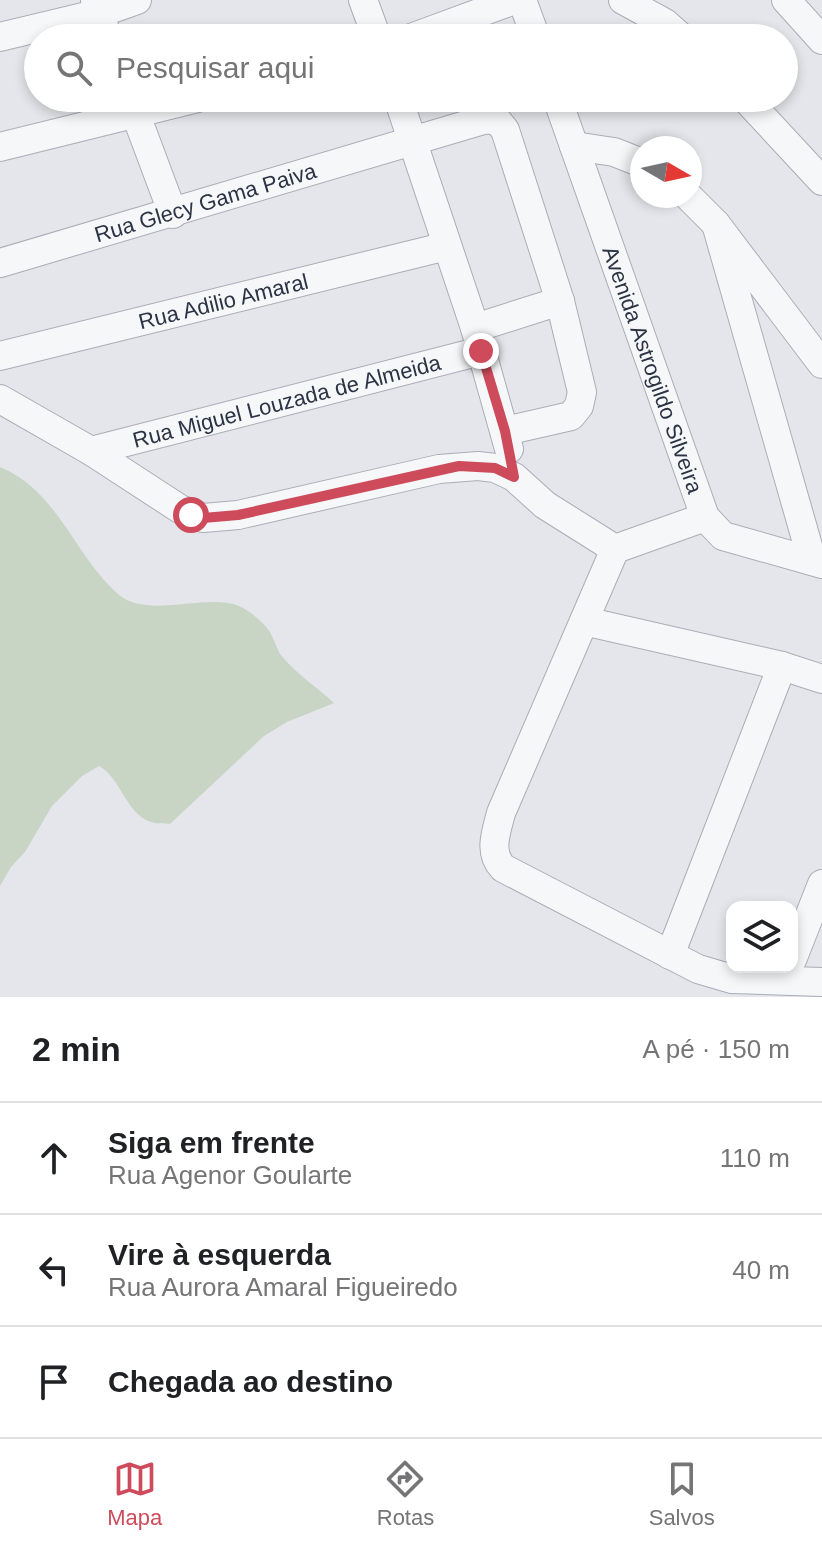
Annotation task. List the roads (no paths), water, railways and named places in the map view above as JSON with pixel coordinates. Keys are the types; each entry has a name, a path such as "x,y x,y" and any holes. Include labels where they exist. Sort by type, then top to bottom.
{"street":[{"path":"66,24 101,17 137,0"},
{"path":"363,0 372,24"},
{"path":"438,24 467,9 514,0"},
{"path":"522,0 531,24"},
{"path":"623,0 666,24"},
{"path":"786,0 822,40"},
{"path":"0,37 24,32"},
{"path":"0,147 114,112"},
{"path":"135,112 173,214"},
{"path":"403,112 478,339 505,431 514,477"},
{"name":"Avenida Astrogildo Silveira","path":"562,112 705,517 723,536 817,562"},
{"path":"758,112 822,181"},
{"name":"Rua Glecy Gama Paiva","path":"0,263 483,120 496,119 501,123 518,169 560,301"},
{"path":"574,146 614,152 630,158"},
{"path":"700,208 716,224 822,364"},
{"path":"716,224 817,562"},
{"name":"Rua Adilio Amaral","path":"0,357 447,246"},
{"path":"505,431 571,416 579,406 582,392 560,301"},
{"name":"Rua Miguel Louzada de Almeida","path":"91,451 478,339 560,301"},
{"path":"0,357 7,402 91,451 180,509 203,518 238,515 459,466 495,468 514,477 545,505 615,549"},
{"path":"705,517 615,549 501,813 493,852 503,868 698,969 732,979 766,973"},
{"path":"584,621 782,666 822,679"},
{"path":"670,955 782,666"},
{"path":"798,946 822,884"},
{"path":"798,973 822,982"}]}
